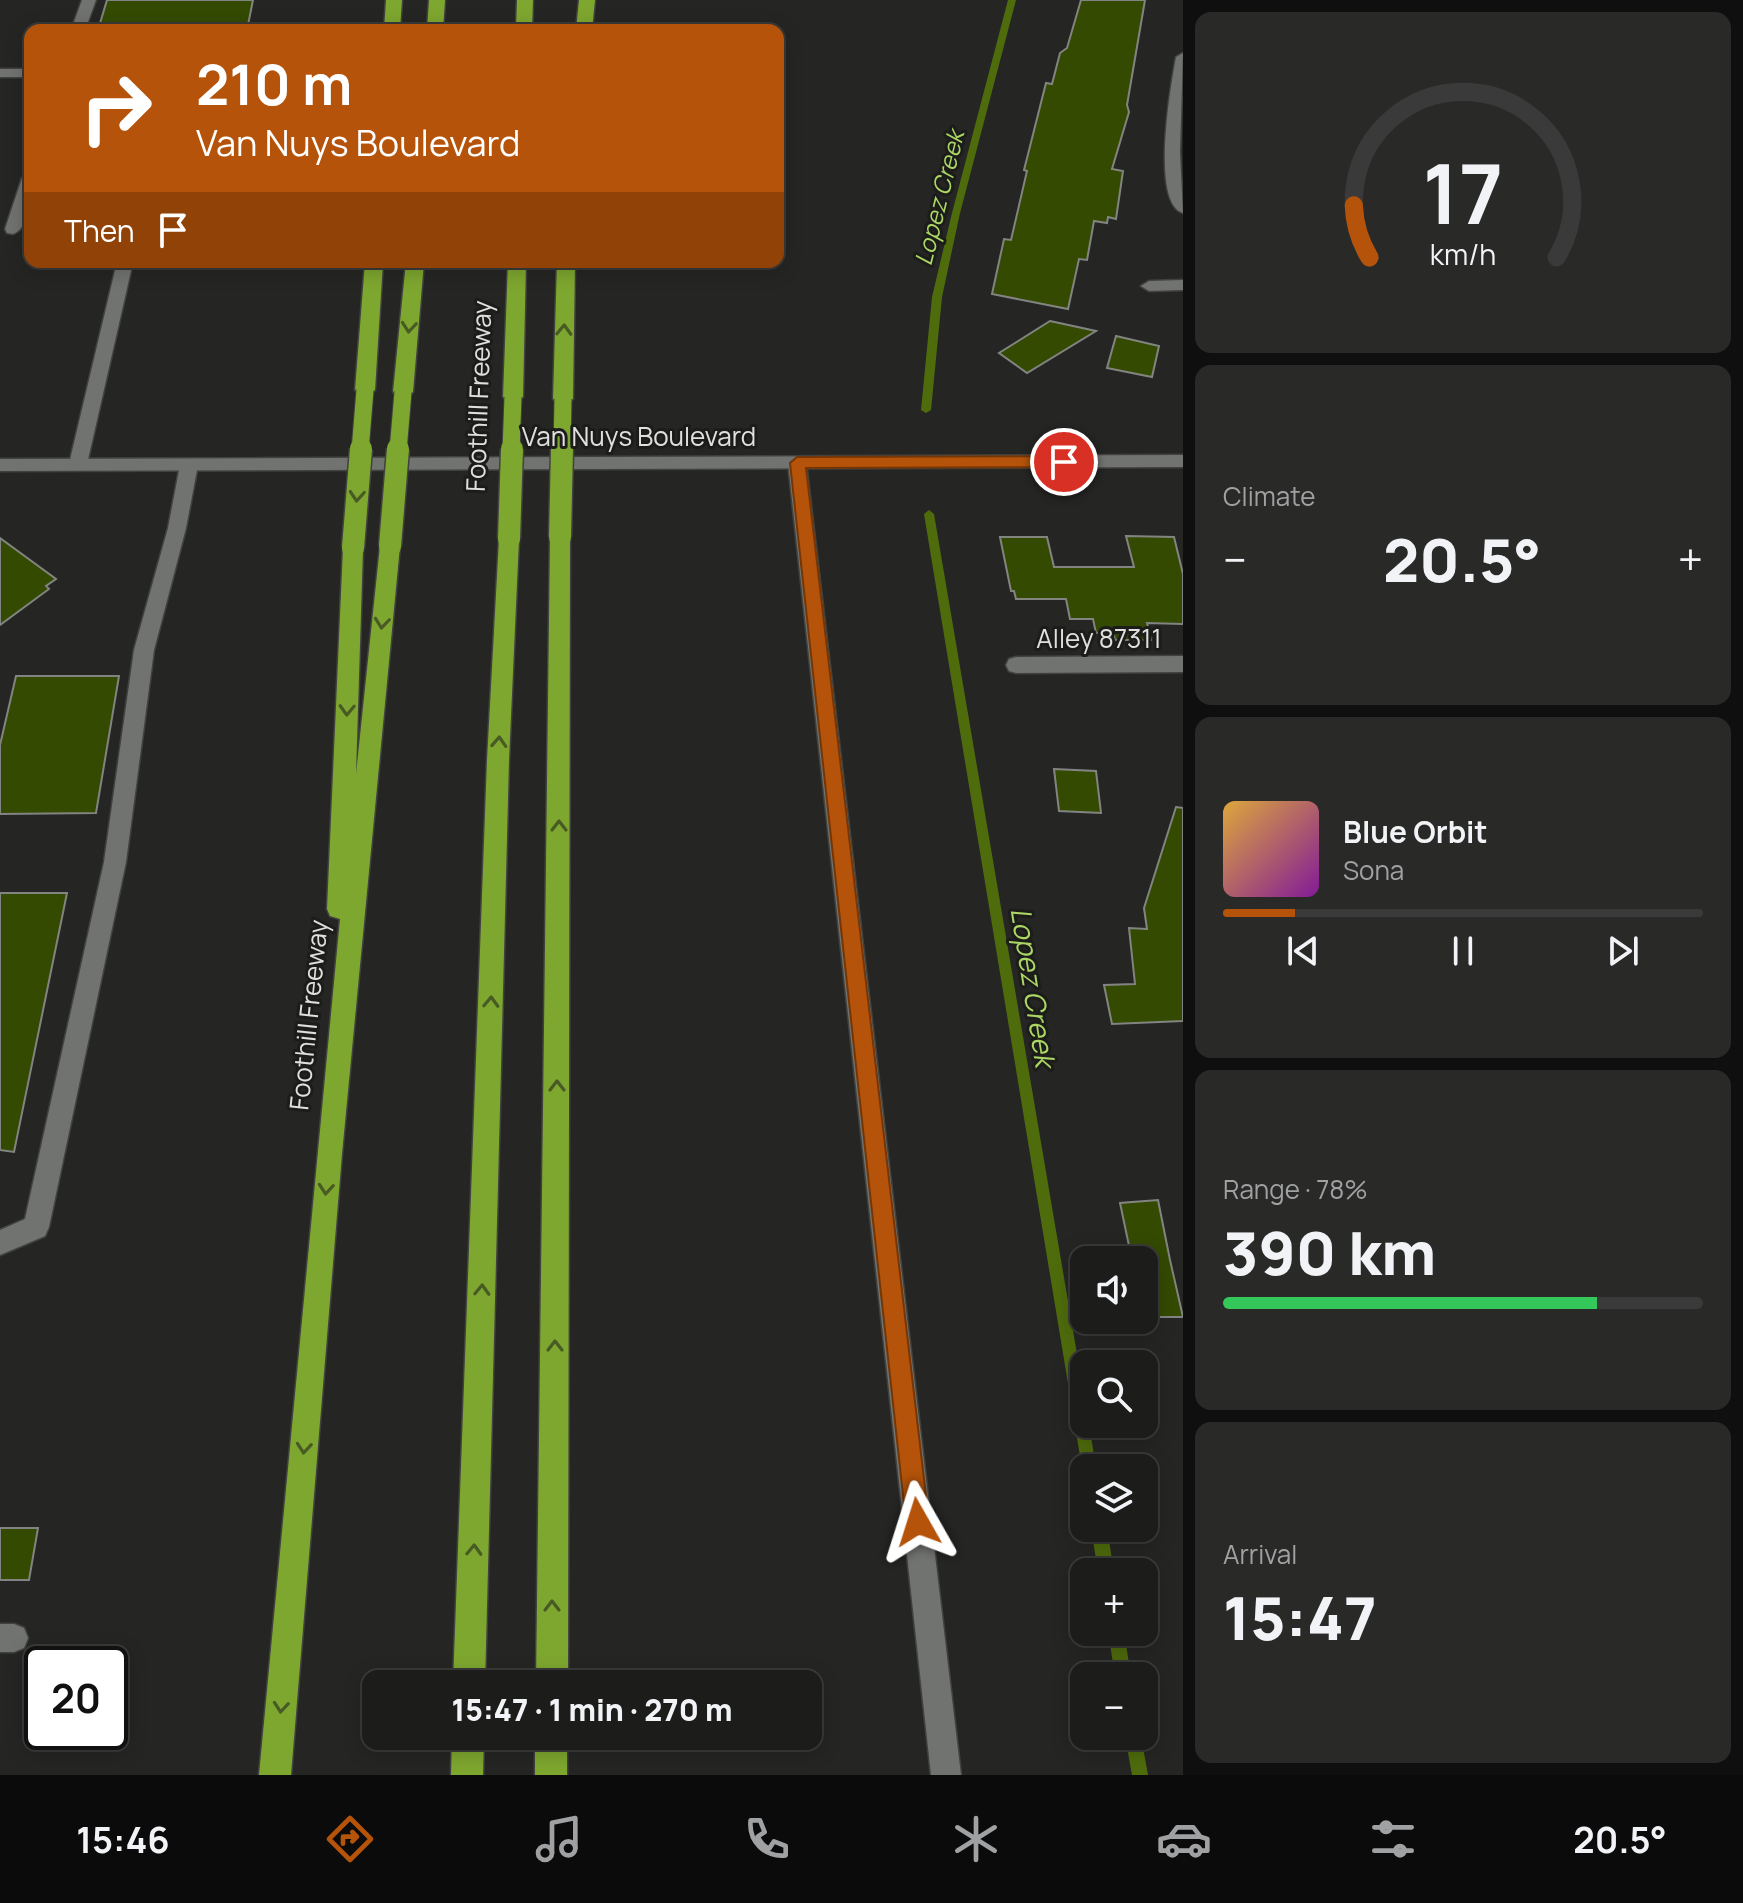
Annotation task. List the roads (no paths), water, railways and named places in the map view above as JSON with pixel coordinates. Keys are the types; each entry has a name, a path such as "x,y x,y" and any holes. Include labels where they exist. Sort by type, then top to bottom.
{"highway":[{"path":"392,24 394,0"},
{"path":"435,24 437,0"},
{"path":"524,24 525,0"},
{"path":"585,24 587,0"},
{"path":"329,1154 353,548 374,268"},
{"name":"Foothill Freeway","path":"275,1775 329,1154 414,268"},
{"name":"Foothill Freeway","path":"469,1670 517,268"},
{"path":"552,1670 560,537 566,268"},
{"path":"467,1775 468,1750"},
{"path":"551,1750 551,1775"}],"street":[{"path":"80,24 89,0"},
{"path":"1183,57 1176,103 1173,165 1183,208"},
{"path":"0,73 24,73"},
{"path":"14,229 24,197"},
{"path":"78,464 124,268"},
{"path":"1149,286 1183,285"},
{"name":"Van Nuys Boulevard","path":"0,465 1183,461"},
{"path":"797,463 946,1775"},
{"path":"0,1243 36,1227 115,862 144,650 177,528 189,465"},
{"name":"Alley 87311","path":"1016,665 1183,664"}],"waterway":[{"name":"Lopez Creek","path":"926,410 937,297 1012,0"},
{"name":"Lopez Creek","path":"929,514 1087,1454"},
{"name":"Lopez Creek","path":"1101,1542 1104,1558"},
{"name":"Lopez Creek","path":"1118,1646 1121,1662"},
{"name":"Lopez Creek","path":"1136,1750 1140,1775"}]}
